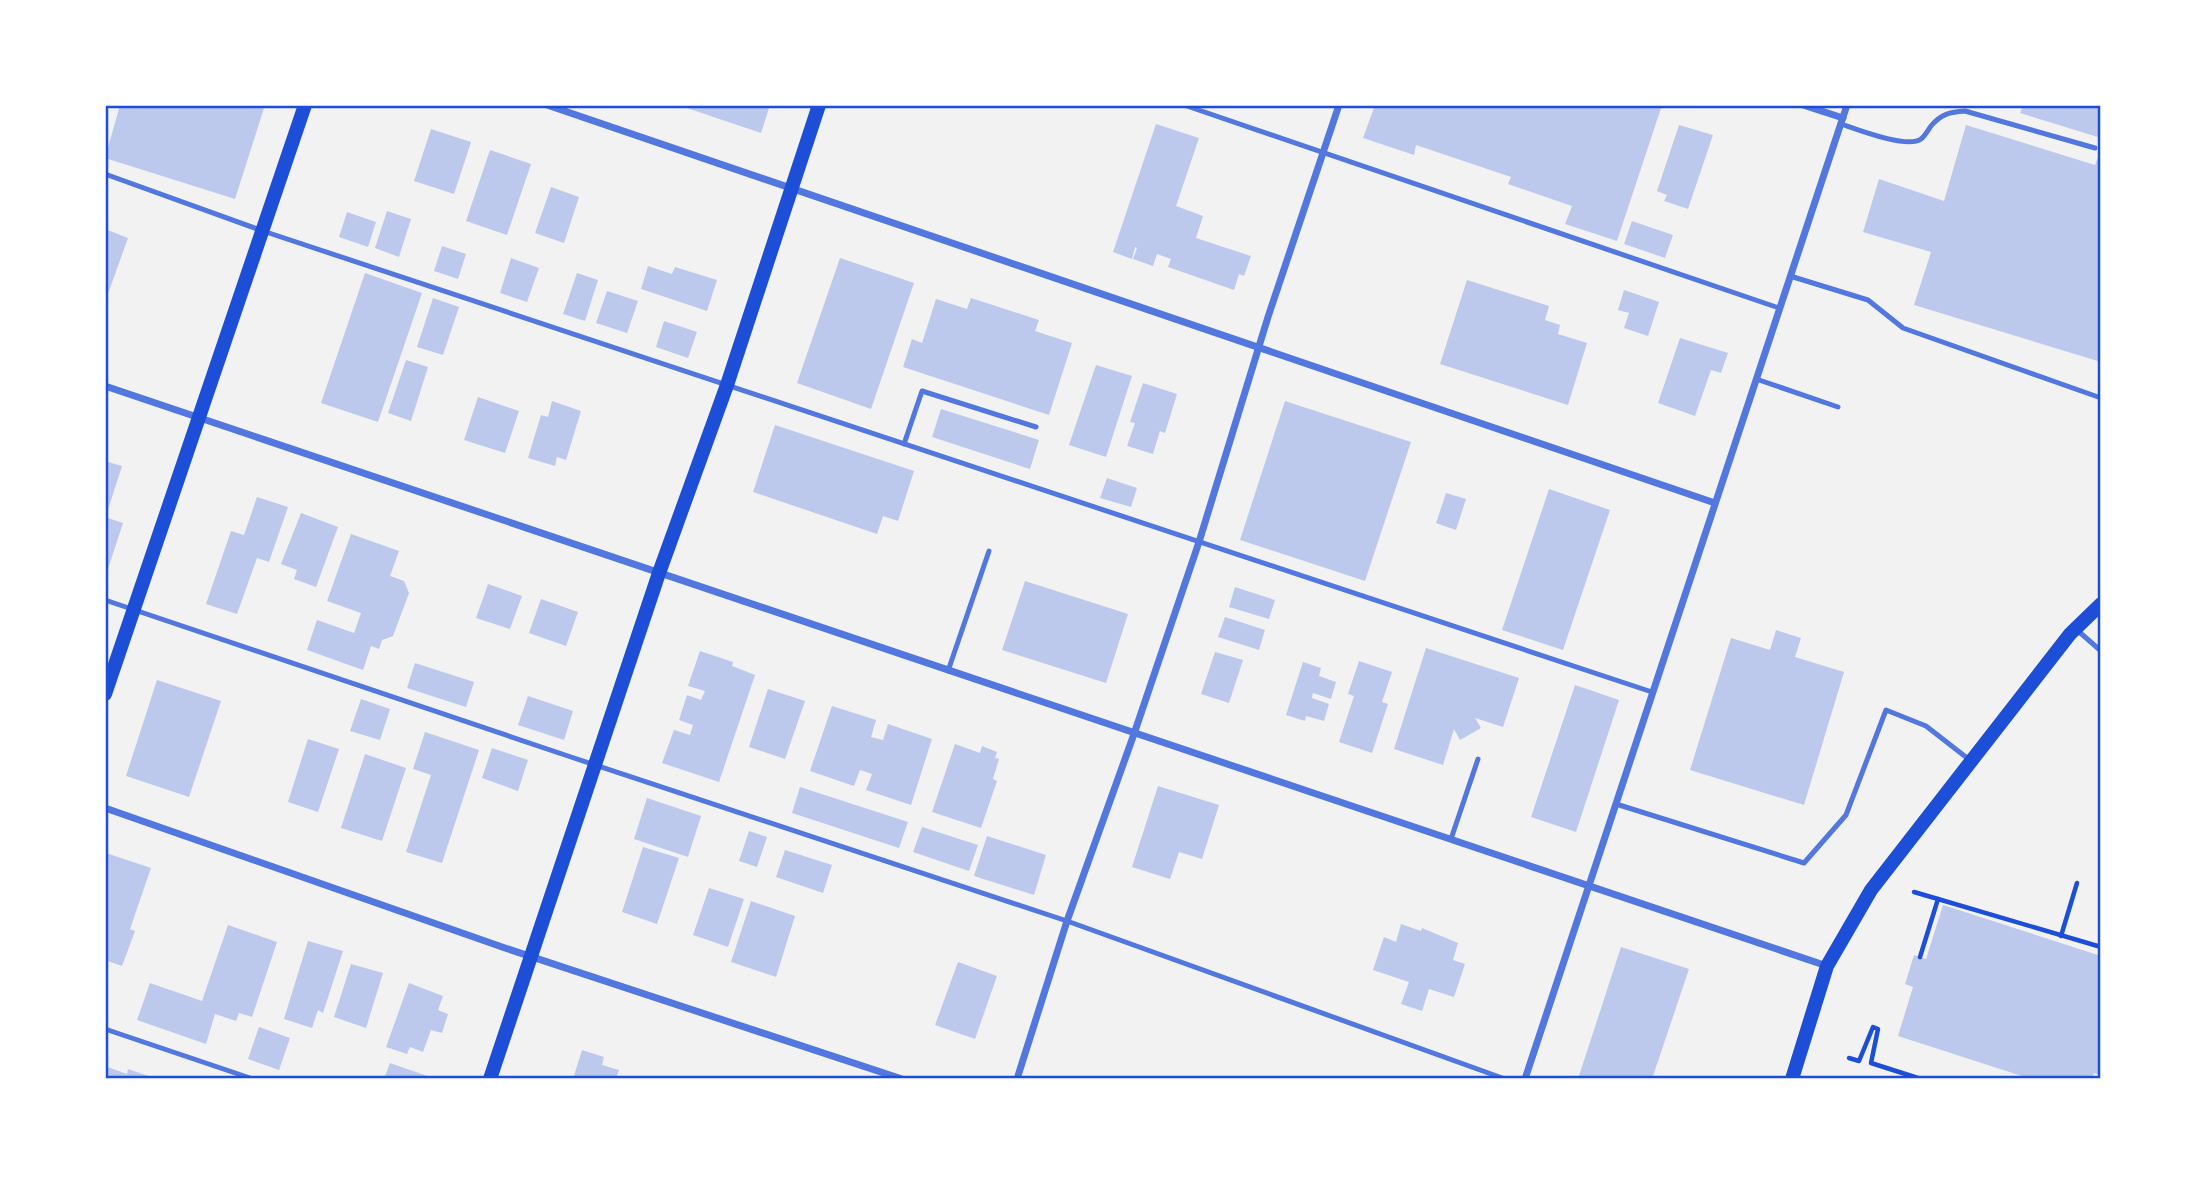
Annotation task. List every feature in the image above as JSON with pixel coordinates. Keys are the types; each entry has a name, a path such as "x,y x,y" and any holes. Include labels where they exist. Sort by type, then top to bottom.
{"main road":[{"path":"105,694 305,105"},
{"path":"490,1079 659,573 727,386 819,105"},
{"path":"1792,1079 1827,966 1871,891 2076,629 2101,604"}],"street":[{"path":"547,105 1715,503"},
{"path":"1017,1079 1067,921 1199,542 1339,105"},
{"path":"1803,105 1842,121"},
{"path":"1525,1079 1847,105"},
{"path":"105,386 1827,966"},
{"path":"105,808 532,956 902,1079"}],"lane":[{"path":"1184,105 1779,308"},
{"path":"1842,121 1877,136 1911,142 1920,140 1933,123 1947,113 1965,111 2095,148"},
{"path":"105,174 263,231 1652,692"},
{"path":"1790,276 1868,300 1903,328 2101,398"},
{"path":"1756,379 1838,407"},
{"path":"904,444 922,391 1036,427"},
{"path":"948,671 989,551"},
{"path":"105,600 1067,921 1505,1079"},
{"path":"2076,629 2101,651"},
{"path":"1616,804 1804,863 1846,815 1886,710 1926,726 1973,762"},
{"path":"1451,839 1478,759"},
{"path":"105,1029 253,1079"}],"path":[{"path":"2061,936 2077,883"},
{"path":"1914,892 2101,947"},
{"path":"1920,957 1938,899"},
{"path":"1849,1058 1859,1061 1873,1027 1878,1029 1871,1063 1921,1079"}],"building":[{"path":"120,105 265,105 235,199 105,158"},
{"path":"678,105 770,105 761,133"},
{"path":"1375,105 1662,105 1617,241 1565,224 1572,206 1508,184 1511,177 1416,145 1414,155 1363,138"},
{"path":"2023,105 2101,105 2101,138 2020,113"},
{"path":"1156,124 1199,138 1176,206 1203,216 1196,238 1251,256 1244,276 1239,274 1234,290 1168,267 1171,259 1157,254 1153,266 1133,259 1137,248 1135,247 1132,259 1113,252"},
{"path":"1679,125 1713,135 1688,209 1664,201 1667,195 1657,191"},
{"path":"1966,125 2095,165 2101,150 2101,362 1914,305 1931,252 1863,232 1879,179 1944,201"},
{"path":"431,129 471,142 454,194 414,181"},
{"path":"490,150 531,164 507,235 466,221"},
{"path":"551,187 579,197 564,243 535,233"},
{"path":"387,211 411,219 399,257 375,248"},
{"path":"347,212 376,222 368,247 339,237"},
{"path":"1632,221 1673,235 1665,258 1624,244"},
{"path":"105,229 128,238 105,302"},
{"path":"442,246 466,254 458,279 434,271"},
{"path":"511,258 539,268 527,302 500,293"},
{"path":"840,258 914,283 871,409 797,383"},
{"path":"648,266 672,274 675,267 717,280 707,311 641,289"},
{"path":"365,273 422,293 378,422 321,403"},
{"path":"577,273 598,280 585,321 563,314"},
{"path":"1467,280 1549,306 1545,320 1560,325 1558,334 1587,343 1568,405 1440,364"},
{"path":"1624,290 1659,302 1648,336 1624,328 1629,313 1618,310"},
{"path":"607,291 638,301 627,333 596,323"},
{"path":"433,298 459,307 443,355 417,347"},
{"path":"971,298 1039,320 1035,331 1072,343 1049,415 903,367 912,339 922,343 936,299 967,309"},
{"path":"664,321 697,332 688,358 656,347"},
{"path":"1680,338 1728,353 1721,373 1711,370 1695,416 1658,403"},
{"path":"406,360 428,367 411,421 388,413"},
{"path":"1096,365 1132,376 1106,457 1069,445"},
{"path":"1143,383 1177,394 1165,433 1160,431 1153,454 1127,446 1135,423 1130,422"},
{"path":"478,397 519,411 505,453 464,440"},
{"path":"552,401 581,411 566,460 557,457 555,466 528,458 541,415 548,417"},
{"path":"1285,401 1411,442 1365,581 1240,540"},
{"path":"941,409 1039,440 1030,469 932,437"},
{"path":"775,425 914,471 898,521 883,516 877,534 753,492"},
{"path":"105,461 122,466 106,516 105,516"},
{"path":"1107,478 1137,488 1131,507 1100,498"},
{"path":"1549,489 1610,510 1563,650 1502,630"},
{"path":"1446,493 1466,499 1456,530 1436,523"},
{"path":"257,497 288,507 269,562 257,558 237,614 206,604 231,531 244,535"},
{"path":"301,513 338,527 316,587 294,579 297,570 281,564"},
{"path":"105,517 123,523 106,575 105,575"},
{"path":"351,534 399,551 390,576 404,581 409,593 393,636 382,640 379,649 371,646 363,670 307,650 317,620 354,633 361,613 327,601"},
{"path":"1025,581 1128,614 1106,683 1002,650"},
{"path":"488,584 522,596 510,629 476,618"},
{"path":"1235,587 1275,600 1269,619 1229,607"},
{"path":"541,599 578,612 566,646 529,633"},
{"path":"1225,617 1265,630 1259,650 1218,637"},
{"path":"1776,630 1801,638 1795,657 1844,672 1804,805 1690,770 1731,638 1770,650"},
{"path":"1426,648 1519,678 1503,727 1475,718 1481,728 1460,740 1454,729 1443,765 1394,749"},
{"path":"700,651 733,662 732,666 755,675 719,782 662,763 674,730 690,735 693,725 679,720 687,695 701,700 705,691 688,686"},
{"path":"1215,652 1243,660 1229,703 1201,694"},
{"path":"1359,661 1392,672 1382,702 1388,704 1372,753 1339,742 1354,696 1348,694"},
{"path":"1303,662 1321,668 1319,676 1336,682 1331,699 1313,693 1312,698 1329,704 1324,721 1306,716 1305,721 1286,715"},
{"path":"415,663 474,682 466,707 407,688"},
{"path":"157,680 221,701 189,797 126,776"},
{"path":"1575,685 1619,700 1576,832 1531,817"},
{"path":"768,689 805,701 785,759 749,747"},
{"path":"528,696 573,711 564,740 518,725"},
{"path":"361,699 390,709 380,740 350,731"},
{"path":"832,706 876,720 871,737 883,740 888,724 932,739 911,805 866,790 872,774 860,770 854,786 810,771"},
{"path":"425,732 479,750 442,863 406,852 431,775 413,769"},
{"path":"308,739 339,749 318,812 288,802"},
{"path":"955,744 980,753 982,746 997,752 995,758 999,759 993,779 997,781 981,828 932,812"},
{"path":"492,748 528,760 518,791 482,778"},
{"path":"365,754 406,768 382,841 341,828"},
{"path":"1158,786 1219,805 1202,859 1179,852 1170,879 1132,867"},
{"path":"800,787 908,822 899,848 792,813"},
{"path":"647,798 701,816 688,857 634,839"},
{"path":"922,827 978,845 969,871 913,852"},
{"path":"749,831 767,837 757,867 739,861"},
{"path":"987,836 1046,855 1034,895 974,876"},
{"path":"643,847 679,858 657,924 622,912"},
{"path":"785,850 832,865 823,893 776,877"},
{"path":"106,853 151,868 130,929 135,931 122,966 105,960"},
{"path":"709,888 744,899 728,947 693,935"},
{"path":"751,901 795,916 776,977 731,962"},
{"path":"1943,905 2101,956 2101,1075 2094,1073 2092,1079 2062,1076 2061,1079 2031,1079 1898,1036 1913,987 1905,984 1914,955 1926,959"},
{"path":"1401,924 1421,931 1422,928 1458,943 1453,960 1465,964 1454,997 1429,989 1422,1011 1401,1004 1409,982 1373,970 1384,937 1396,942"},
{"path":"228,925 277,942 252,1017 239,1013 236,1021 215,1014 206,1044 137,1020 150,983 202,1001"},
{"path":"308,941 343,951 323,1013 318,1010 312,1028 284,1019"},
{"path":"1621,947 1689,969 1652,1079 1578,1079"},
{"path":"958,962 997,976 975,1039 935,1025"},
{"path":"351,964 383,973 366,1028 334,1017"},
{"path":"409,983 443,996 438,1010 448,1014 442,1033 431,1030 423,1052 410,1047 407,1054 386,1047"},
{"path":"259,1027 290,1038 279,1070 248,1059"},
{"path":"582,1050 604,1057 602,1065 619,1070 616,1079 573,1079"},
{"path":"390,1063 436,1079 384,1079"},
{"path":"105,1066 127,1074 128,1069 157,1079 105,1079"}]}
